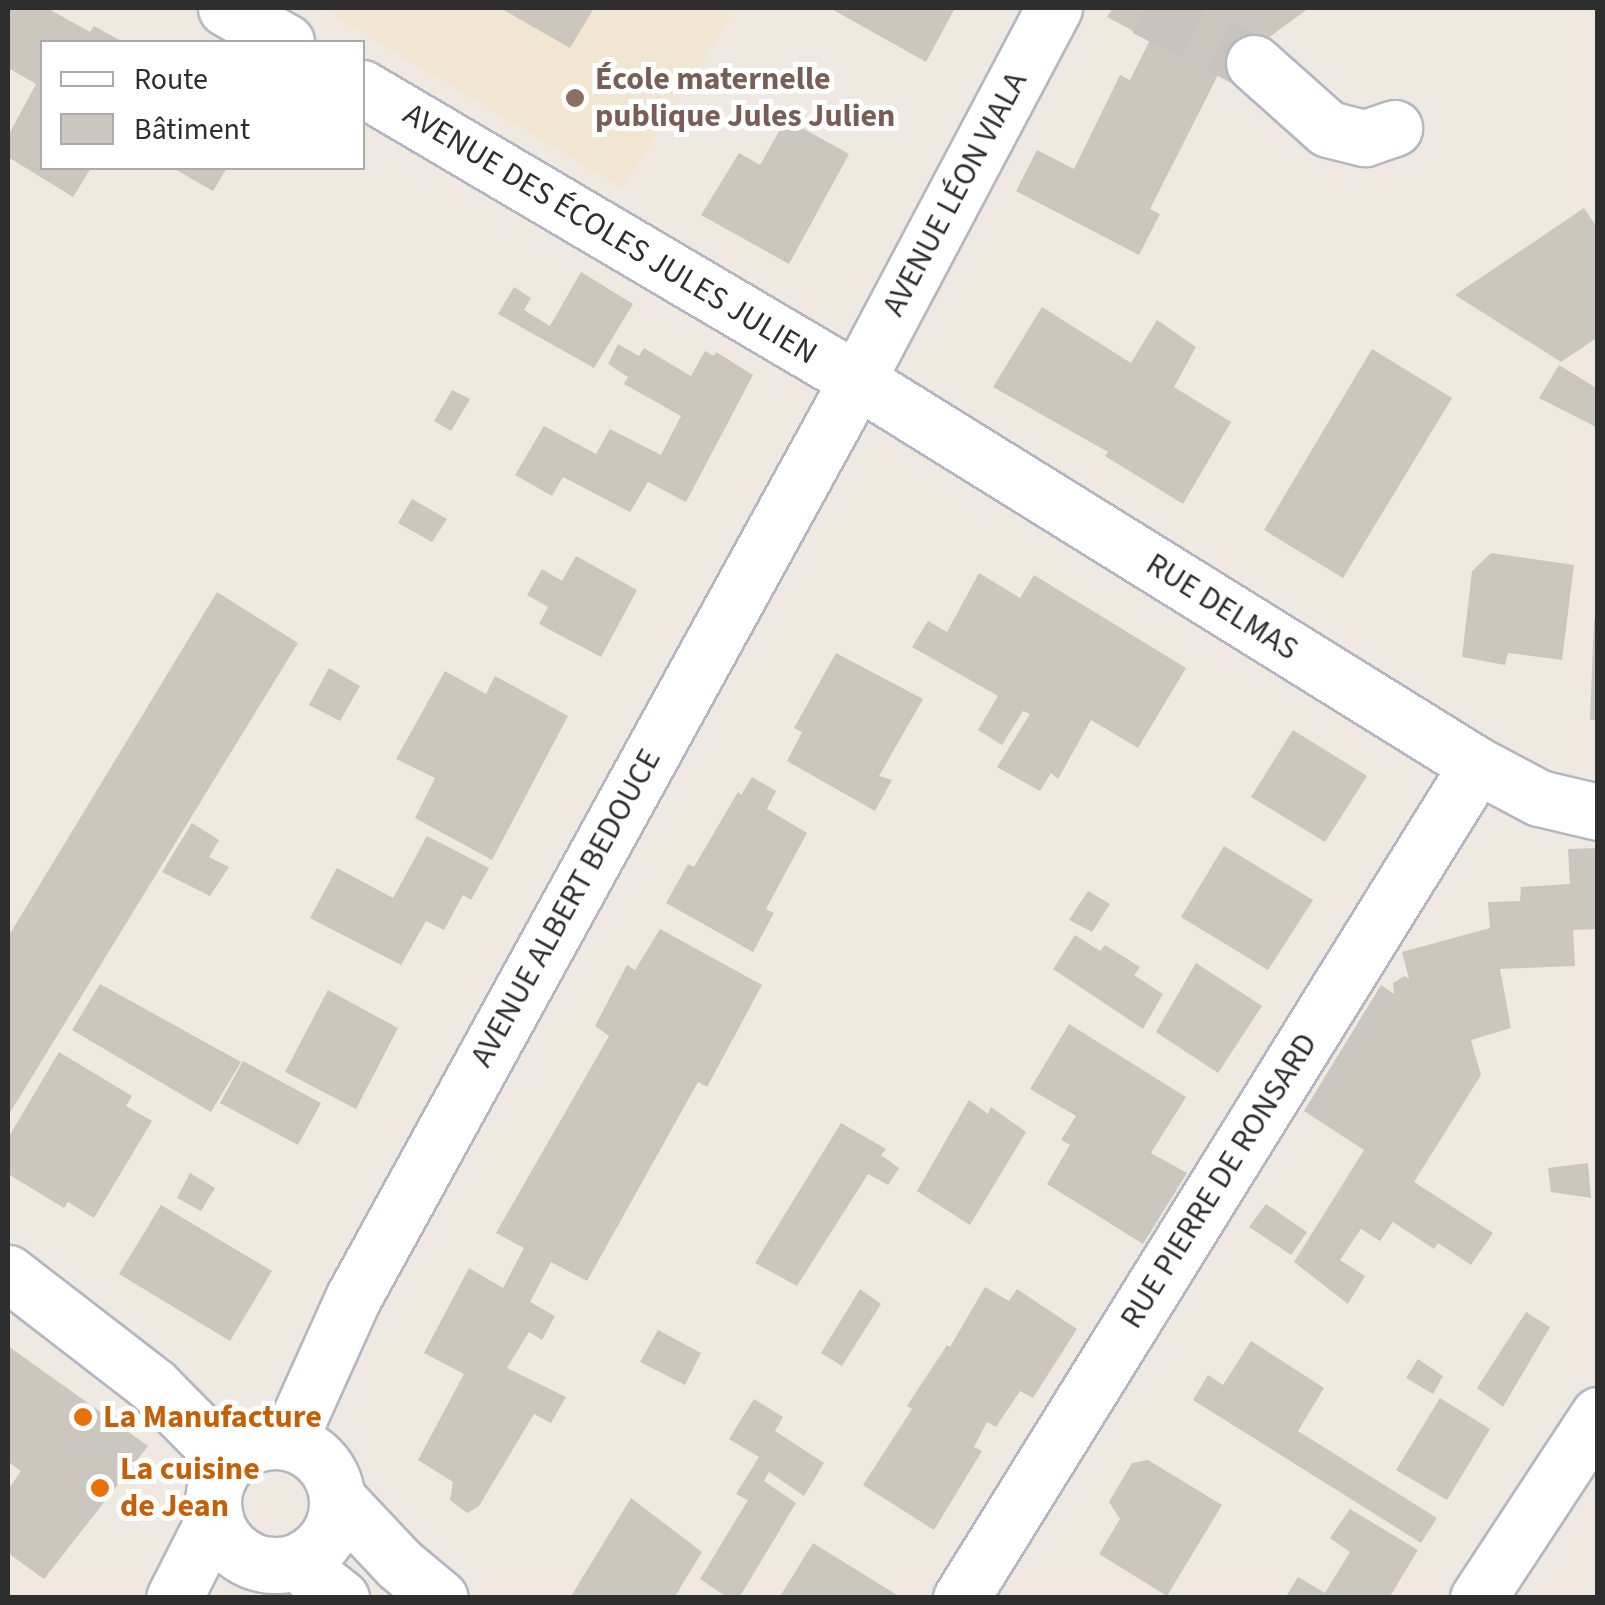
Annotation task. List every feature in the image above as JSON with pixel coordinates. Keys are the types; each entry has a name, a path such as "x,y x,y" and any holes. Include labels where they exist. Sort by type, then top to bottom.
{"street":[{"path":"226,8 282,40"},
{"name":"AVENUE LÉON VIALA","path":"856,380 1054,8"},
{"path":"1254,63 1328,129 1365,138 1394,128"},
{"name":"AVENUE DES ÉCOLES JULES JULIEN","path":"365,90 856,380"},
{"name":"RUE DELMAS","path":"856,380 1477,766 1539,798 1598,812"},
{"name":"AVENUE ALBERT BEDOUCE","path":"288,1442 346,1311 856,380"},
{"name":"RUE PIERRE DE RONSARD","path":"960,1598 1477,766"},
{"path":"8,1274 153,1385 229,1462"},
{"path":"1478,1598 1598,1414"},
{"path":"174,1598 215,1518 218,1478 229,1462 262,1442 288,1442 307,1449 323,1463 338,1499 398,1564 440,1598"},
{"path":"255,1573 314,1552 327,1538 338,1499"},
{"path":"215,1518 221,1535 255,1573 341,1598"}],"shaded area":[{"name":"École maternelle publique Jules Julien","path":"321,8 737,8 622,188"}],"building":[{"path":"8,8 47,8 90,32 94,26 119,40 40,40 40,170 90,170 73,197 8,157 8,136 36,84 8,68"},
{"name":"École maternelle publique Jules Julien","path":"500,8 594,8 570,48"},
{"path":"830,8 955,8 926,62"},
{"path":"1113,8 1309,8 1268,38 1242,86 1218,75 1150,209 1160,214 1139,255 1016,191 1037,150 1074,169 1120,75 1130,80 1150,40 1107,17"},
{"path":"786,119 849,154 789,264 701,215 739,153 760,165"},
{"path":"176,170 226,170 213,191"},
{"path":"1584,208 1598,229 1598,337 1561,362 1455,295"},
{"path":"581,272 633,304 594,368 498,314 514,287 531,298 524,310 550,326"},
{"path":"1042,307 1131,363 1157,320 1196,347 1174,387 1231,422 1183,504 1105,456 1108,452 993,387"},
{"path":"618,344 639,356 644,348 691,376 705,351 714,356 716,352 753,375 686,502 648,482 630,512 563,477 552,496 515,475 544,426 596,454 610,429 661,455 681,416 624,384 628,377 608,364"},
{"path":"1372,349 1452,398 1343,578 1264,530"},
{"path":"1559,365 1598,389 1598,428 1539,398"},
{"path":"452,390 470,399 451,431 434,421"},
{"path":"412,499 447,519 432,542 398,523"},
{"path":"1491,553 1574,565 1562,660 1508,653 1505,665 1462,657 1472,571"},
{"path":"576,556 637,590 601,657 539,624 548,607 527,595 542,569 562,581"},
{"path":"979,573 1020,598 1034,575 1186,668 1138,748 1091,720 1058,779 1051,773 1040,791 997,767 1030,714 1023,711 1002,745 978,730 998,696 912,647 928,621 947,632"},
{"path":"217,592 298,643 8,1116 8,937"},
{"path":"1594,620 1598,620 1598,720 1590,720"},
{"path":"836,653 923,699 879,776 892,780 875,811 787,761 802,732 794,728"},
{"path":"329,668 360,686 340,721 309,705"},
{"path":"445,671 486,694 495,676 568,716 492,860 415,818 435,778 396,759"},
{"path":"1293,730 1367,776 1325,842 1251,797"},
{"path":"752,777 776,791 767,809 807,833 766,909 774,913 753,952 666,903 688,864 694,867 738,792 741,795"},
{"path":"192,823 219,840 209,857 229,867 210,896 162,872"},
{"path":"427,836 489,868 471,900 463,895 444,930 426,921 401,965 310,918 337,868 393,898"},
{"path":"1224,846 1313,900 1268,970 1181,917"},
{"path":"1598,848 1598,929 1573,930 1575,966 1500,969 1511,1028 1471,1040 1481,1075 1414,1182 1493,1233 1471,1265 1438,1243 1434,1249 1393,1222 1380,1241 1361,1229 1340,1260 1365,1276 1348,1304 1294,1262 1364,1150 1304,1111 1381,985 1394,994 1393,983 1405,976 1409,979 1402,952 1490,928 1488,902 1520,901 1521,887 1570,884 1568,849"},
{"path":"1088,891 1110,904 1092,932 1069,920"},
{"path":"660,929 762,985 707,1087 698,1082 587,1281 551,1262 530,1302 555,1316 542,1340 529,1332 507,1368 566,1397 551,1423 534,1414 479,1506 467,1513 450,1500 453,1482 418,1460 464,1374 424,1353 469,1268 503,1288 524,1248 496,1233 609,1036 595,1026 627,965 635,970"},
{"path":"1075,935 1100,951 1105,945 1140,967 1134,975 1163,994 1143,1029 1053,969"},
{"path":"1196,963 1262,1006 1218,1073 1156,1032"},
{"path":"100,984 241,1062 211,1112 72,1030"},
{"path":"328,990 398,1028 356,1109 285,1072"},
{"path":"1069,1024 1186,1097 1151,1153 1187,1173 1143,1244 1047,1184 1070,1145 1061,1140 1076,1116 1030,1089"},
{"path":"59,1052 132,1096 126,1106 152,1121 94,1218 68,1202 64,1208 8,1174 8,1138"},
{"path":"243,1061 321,1103 298,1145 220,1103"},
{"path":"969,1100 988,1114 991,1107 1026,1132 970,1225 917,1191"},
{"path":"841,1123 886,1149 881,1155 899,1168 888,1185 868,1174 797,1286 755,1263"},
{"path":"1588,1163 1591,1198 1551,1192 1548,1168"},
{"path":"190,1173 215,1188 201,1211 177,1198"},
{"path":"1266,1204 1307,1232 1291,1255 1249,1227"},
{"path":"161,1205 272,1271 230,1341 119,1274"},
{"path":"985,1287 1009,1301 1017,1289 1077,1329 1033,1398 1020,1391 996,1427 987,1422 974,1447 982,1451 934,1530 863,1485 912,1409 907,1406 947,1345 950,1347"},
{"path":"860,1289 881,1304 842,1366 821,1353"},
{"path":"1526,1312 1550,1327 1503,1407 1477,1388"},
{"path":"658,1330 701,1353 685,1385 640,1362"},
{"path":"1251,1341 1324,1388 1298,1431 1437,1518 1421,1543 1193,1400 1208,1375 1223,1385"},
{"path":"8,1346 148,1446 44,1579 8,1553 8,1490 21,1471 8,1462"},
{"path":"1418,1359 1443,1376 1433,1394 1406,1378"},
{"path":"1440,1398 1490,1429 1447,1500 1396,1470"},
{"path":"754,1399 783,1417 775,1431 824,1463 804,1496 769,1472 764,1481 796,1503 739,1598 728,1598 700,1579 748,1500 736,1494 759,1457 729,1439"},
{"path":"1148,1460 1222,1505 1167,1596 1099,1554 1120,1519 1109,1502 1132,1463"},
{"path":"631,1498 702,1552 674,1598 570,1598"},
{"path":"1350,1509 1418,1550 1389,1598 1285,1598 1298,1577 1325,1593 1350,1552 1330,1538"},
{"path":"813,1543 902,1598 779,1598"}],"tunnel":[{"path":"1145,8 1254,63"}],"place":[{"name":"École maternelle publique Jules Julien","path":"575,98"},
{"name":"La Manufacture","path":"83,1417"},
{"name":"La cuisine de Jean","path":"100,1488"}]}
